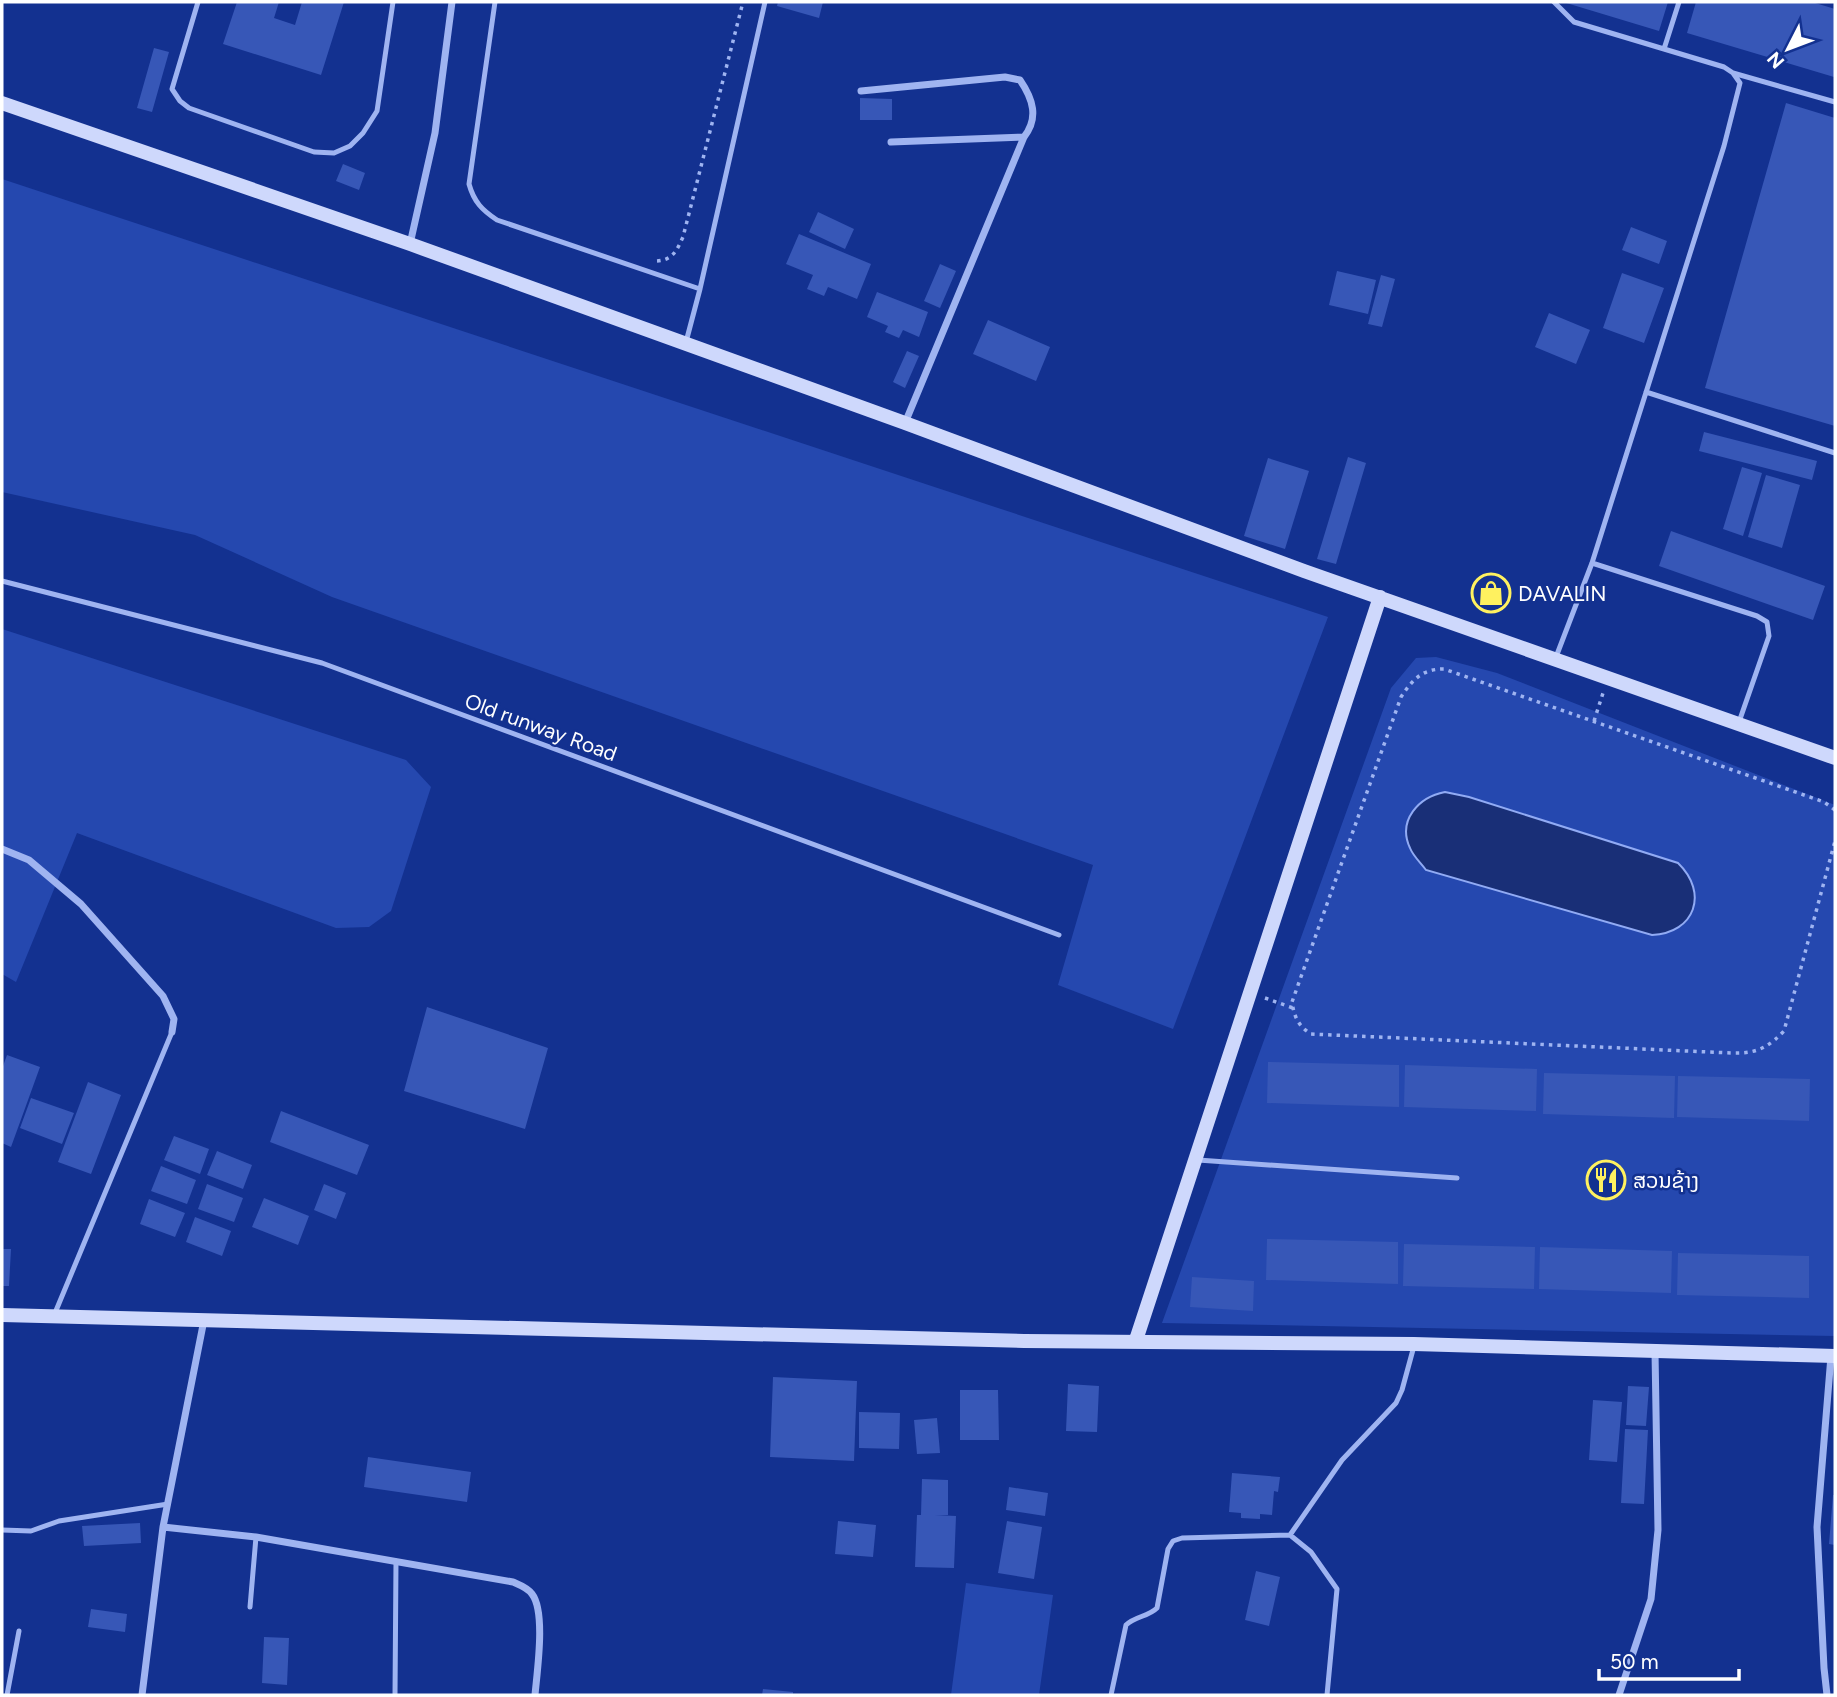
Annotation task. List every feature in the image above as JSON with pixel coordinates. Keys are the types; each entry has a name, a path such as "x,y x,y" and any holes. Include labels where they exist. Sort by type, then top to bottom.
{"street":[{"path":"410,244 435,133 452,2"},
{"path":"861,92 1005,77 1020,80 1028,91 1034,119 1032,127 1024,137 905,423"},
{"path":"2,103 410,244 1380,597 1556,657 1835,758"},
{"path":"891,142 1024,137"},
{"path":"1136,1340 1380,597"},
{"path":"2,849 29,860 81,904 163,996 174,1019 172,1032"},
{"path":"2,1315 1024,1341 1136,1340 1414,1345 1833,1356 1817,1527 1827,1695"},
{"path":"142,1695 163,1527 204,1320"},
{"path":"1619,1695 1651,1600 1658,1530 1655,1352"},
{"path":"163,1527 256,1537 513,1582 532,1594 538,1605 536,1695"},
{"path":"1824,1668 1835,1670"}],"lane":[{"path":"198,2 172,89 180,102 189,108 314,152 334,153 350,146 363,133 377,111 393,2"},
{"path":"495,2 469,184 473,197 483,211 497,220 700,289"},
{"path":"685,345 765,2"},
{"path":"1554,2 1574,22 1835,102"},
{"path":"1664,49 1679,2"},
{"path":"1556,657 1592,563 1724,146 1740,83 1734,73"},
{"path":"1646,392 1835,453"},
{"path":"1592,563 1757,615 1767,622 1769,635 1739,722"},
{"name":"Old runway Road","path":"2,581 322,663 1059,935"},
{"path":"54,1316 172,1032"},
{"path":"1195,1160 1457,1178"},
{"path":"1290,1535 1342,1460 1396,1404 1407,1376 1414,1345"},
{"path":"2,1530 31,1531 59,1521 169,1504"},
{"path":"1111,1695 1126,1625 1130,1620 1152,1613 1157,1608 1168,1549 1173,1541 1182,1538 1290,1535 1311,1552 1337,1589 1327,1695"},
{"path":"250,1607 256,1537"},
{"path":"395,1695 396,1561"},
{"path":"7,1695 19,1631"}],"path":[{"path":"653,261 663,261 676,253 683,237 743,2"},
{"path":"1835,810 1824,803 1444,668 1429,669 1413,679 1401,696 1292,1002 1293,1008 1299,1024 1311,1034 1695,1052 1758,1052 1784,1031 1835,841"},
{"path":"1594,721 1609,676"},
{"path":"1250,993 1293,1008"}],"shaded area":[{"path":"2,179 1328,617 1173,1029 1058,985 1093,865 332,597 195,535 2,492"},
{"path":"2,629 406,760 431,787 391,911 369,927 336,928 77,833 16,982 2,974"},
{"path":"1436,657 1497,673 1835,805 1835,1336 1162,1323 1391,688 1416,658"},
{"path":"1445,792 1469,797 1678,863 1688,875 1693,887 1693,910 1679,927 1667,933 1652,935 1426,870 1411,851 1406,828 1413,811 1419,805"},
{"path":"966,1583 1053,1595 1039,1695 951,1695"}],"building":[{"path":"237,2 279,2 274,18 295,25 302,2 344,2 321,75 223,44"},
{"path":"778,2 823,2 819,18 777,6"},
{"path":"1563,2 1668,2 1659,31"},
{"path":"1696,2 1812,2 1835,9 1834,77 1687,33"},
{"path":"154,48 169,52 152,112 137,108"},
{"path":"860,98 892,99 892,120 860,120"},
{"path":"1786,103 1835,118 1835,426 1705,388"},
{"path":"343,164 365,173 359,190 336,181"},
{"path":"818,212 854,229 845,249 809,232"},
{"path":"1631,227 1667,241 1659,264 1622,250"},
{"path":"799,234 871,264 857,299 828,287 824,296 807,289 813,275 786,264"},
{"path":"940,264 956,271 940,308 924,301"},
{"path":"1337,271 1376,280 1368,314 1329,305"},
{"path":"1622,273 1664,288 1644,343 1603,328"},
{"path":"1381,275 1395,279 1382,327 1368,324"},
{"path":"877,292 928,312 919,337 903,330 899,338 885,332 888,326 867,317"},
{"path":"1549,313 1590,330 1576,364 1535,347"},
{"path":"988,320 1050,347 1036,381 973,354"},
{"path":"907,351 919,356 905,388 893,382"},
{"path":"1704,432 1817,461 1812,480 1699,451"},
{"path":"1348,457 1366,463 1336,564 1317,559"},
{"path":"1268,458 1309,471 1285,549 1244,536"},
{"path":"1742,467 1762,473 1743,536 1723,529"},
{"path":"1766,475 1800,485 1782,548 1748,537"},
{"path":"1671,531 1825,586 1813,620 1659,566"},
{"path":"427,1007 548,1048 525,1129 404,1091"},
{"path":"7,1055 40,1067 11,1147 2,1143 2,1069"},
{"path":"1268,1062 1399,1065 1399,1107 1267,1103"},
{"path":"1405,1065 1537,1069 1536,1111 1404,1107"},
{"path":"1544,1073 1675,1076 1674,1118 1543,1114"},
{"path":"1678,1076 1810,1079 1809,1121 1677,1117"},
{"path":"88,1082 121,1095 91,1174 58,1162"},
{"path":"31,1098 74,1113 62,1144 20,1128"},
{"path":"281,1111 369,1145 357,1175 270,1142"},
{"path":"174,1136 209,1149 200,1174 164,1160"},
{"path":"217,1151 252,1165 243,1189 207,1175"},
{"path":"161,1166 196,1180 187,1204 151,1191"},
{"path":"207,1184 243,1198 234,1222 198,1209"},
{"path":"324,1184 346,1193 336,1219 314,1210"},
{"path":"264,1198 309,1216 298,1245 252,1227"},
{"path":"149,1199 185,1213 175,1237 140,1224"},
{"path":"195,1217 231,1231 222,1256 186,1242"},
{"path":"1267,1239 1398,1242 1398,1284 1266,1280"},
{"path":"1404,1244 1535,1247 1534,1289 1403,1286"},
{"path":"1540,1247 1672,1251 1671,1293 1539,1289"},
{"path":"2,1249 11,1249 9,1286 2,1286"},
{"path":"1678,1253 1809,1256 1809,1298 1677,1295"},
{"path":"1192,1277 1254,1281 1253,1311 1190,1307"},
{"path":"773,1377 857,1381 854,1461 770,1457"},
{"path":"1068,1384 1099,1386 1097,1432 1066,1431"},
{"path":"1628,1386 1649,1387 1646,1426 1626,1425"},
{"path":"960,1390 998,1390 999,1440 960,1440"},
{"path":"1593,1400 1622,1402 1617,1462 1589,1460"},
{"path":"859,1412 900,1413 899,1449 859,1448"},
{"path":"937,1418 940,1453 917,1454 914,1420"},
{"path":"1625,1429 1648,1430 1644,1504 1621,1503"},
{"path":"368,1457 471,1472 467,1502 364,1487"},
{"path":"1232,1473 1280,1477 1278,1492 1274,1491 1272,1515 1260,1514 1260,1519 1241,1518 1241,1513 1229,1512"},
{"path":"922,1479 948,1480 948,1515 935,1515 956,1516 954,1568 915,1567 917,1515 921,1515"},
{"path":"1009,1487 1048,1493 1045,1516 1006,1510"},
{"path":"1835,1495 1835,1545 1829,1544"},
{"path":"838,1521 876,1525 873,1557 835,1554"},
{"path":"1007,1521 1042,1527 1034,1579 998,1573"},
{"path":"140,1523 141,1543 84,1546 82,1526"},
{"path":"1256,1571 1280,1577 1269,1626 1245,1620"},
{"path":"91,1609 127,1614 125,1632 88,1627"},
{"path":"264,1637 289,1638 287,1685 262,1683"},
{"path":"763,1689 793,1692 793,1695 762,1695"}],"place":[{"name":"DAVALIN","path":"1491,593"},
{"name":"ສວນຊ້າງ","path":"1606,1180"}]}
